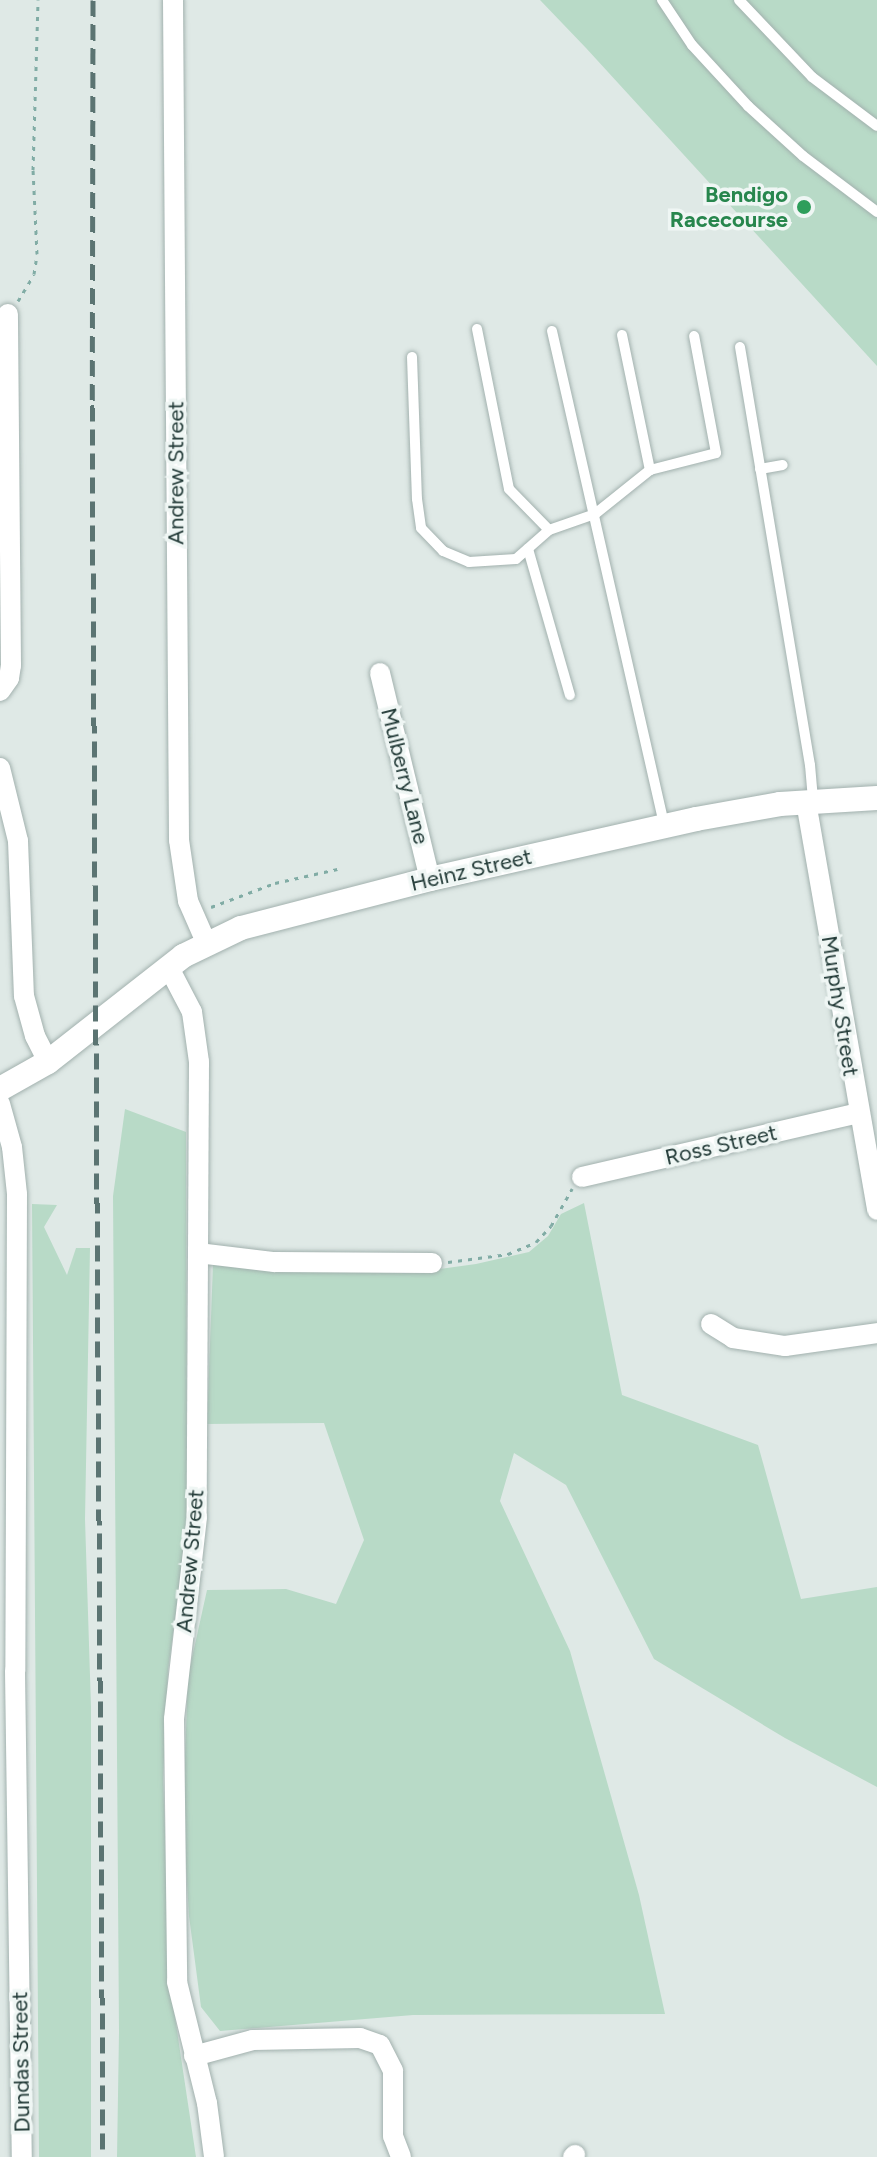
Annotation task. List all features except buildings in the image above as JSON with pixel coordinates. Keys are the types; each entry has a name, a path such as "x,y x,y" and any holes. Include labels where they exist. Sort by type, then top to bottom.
{"street":[{"name":"Andrew Street","path":"173,0 178,831 188,901 206,942"},
{"path":"0,691 9,678 11,665 4,406 8,314"},
{"name":"Mulberry Lane","path":"380,673 430,879"},
{"path":"0,768 18,841 24,996 35,1036 48,1062"},
{"name":"Heinz Street","path":"0,1089 48,1062 168,966 206,942 265,920 665,826 810,802 877,798"},
{"name":"Murphy Street","path":"810,802 865,1107 877,1210"},
{"name":"Andrew Street","path":"168,966 187,998 198,1043 197,1517 175,1699 177,1982 207,2103 214,2157"},
{"name":"Dundas Street","path":"0,1104 16,1167 8,1415 8,1671 22,2157"},
{"name":"Ross Street","path":"582,1177 865,1107"},
{"path":"198,1253 274,1262 432,1263"},
{"path":"711,1324 733,1338 785,1346 877,1333"},
{"path":"194,2056 253,2040 360,2038 380,2045 393,2071 393,2136 401,2157"}],"lane":[{"path":"662,0 692,45 748,106 803,156 877,212"},
{"path":"739,0 812,77 877,126"},
{"path":"477,329 509,489 549,530"},
{"path":"552,331 665,826"},
{"path":"622,335 650,470"},
{"path":"412,357 417,499 421,528 443,551 469,562 516,559 549,530 595,514 650,470 716,453 694,336"},
{"path":"740,347 810,765 810,802"},
{"path":"760,469 783,465"},
{"path":"528,549 570,695"}],"path":[{"path":"8,314 29,285 36,264 33,170 38,0"},
{"path":"201,912 234,896 337,869"},
{"path":"432,1263 508,1254 536,1242 582,1177"}],"green space":[{"name":"Bendigo Racecourse","path":"540,0 877,0 877,366 586,48"},
{"path":"125,1109 186,1132 187,1530 168,1670 163,1779 171,1991 196,2157 117,2157 119,2032 113,1196"},
{"path":"584,1203 622,1395 758,1445 801,1599 877,1587 877,1787 785,1738 654,1659 566,1485 514,1453 500,1501 570,1651 639,1895 665,2014 413,2015 220,2031 201,2007 189,1916 183,1811 188,1676 207,1590 286,1589 336,1604 364,1540 324,1423 207,1424 213,1264 418,1272 476,1264 529,1252 548,1236 561,1214"},
{"path":"32,1204 57,1205 44,1227 67,1275 76,1248 90,1248 85,1519 91,1707 91,2157 39,2157"}],"railway":[{"path":"93,0 92,405 103,2157"}],"place":[{"name":"Bendigo Racecourse","path":"804,207"}]}
